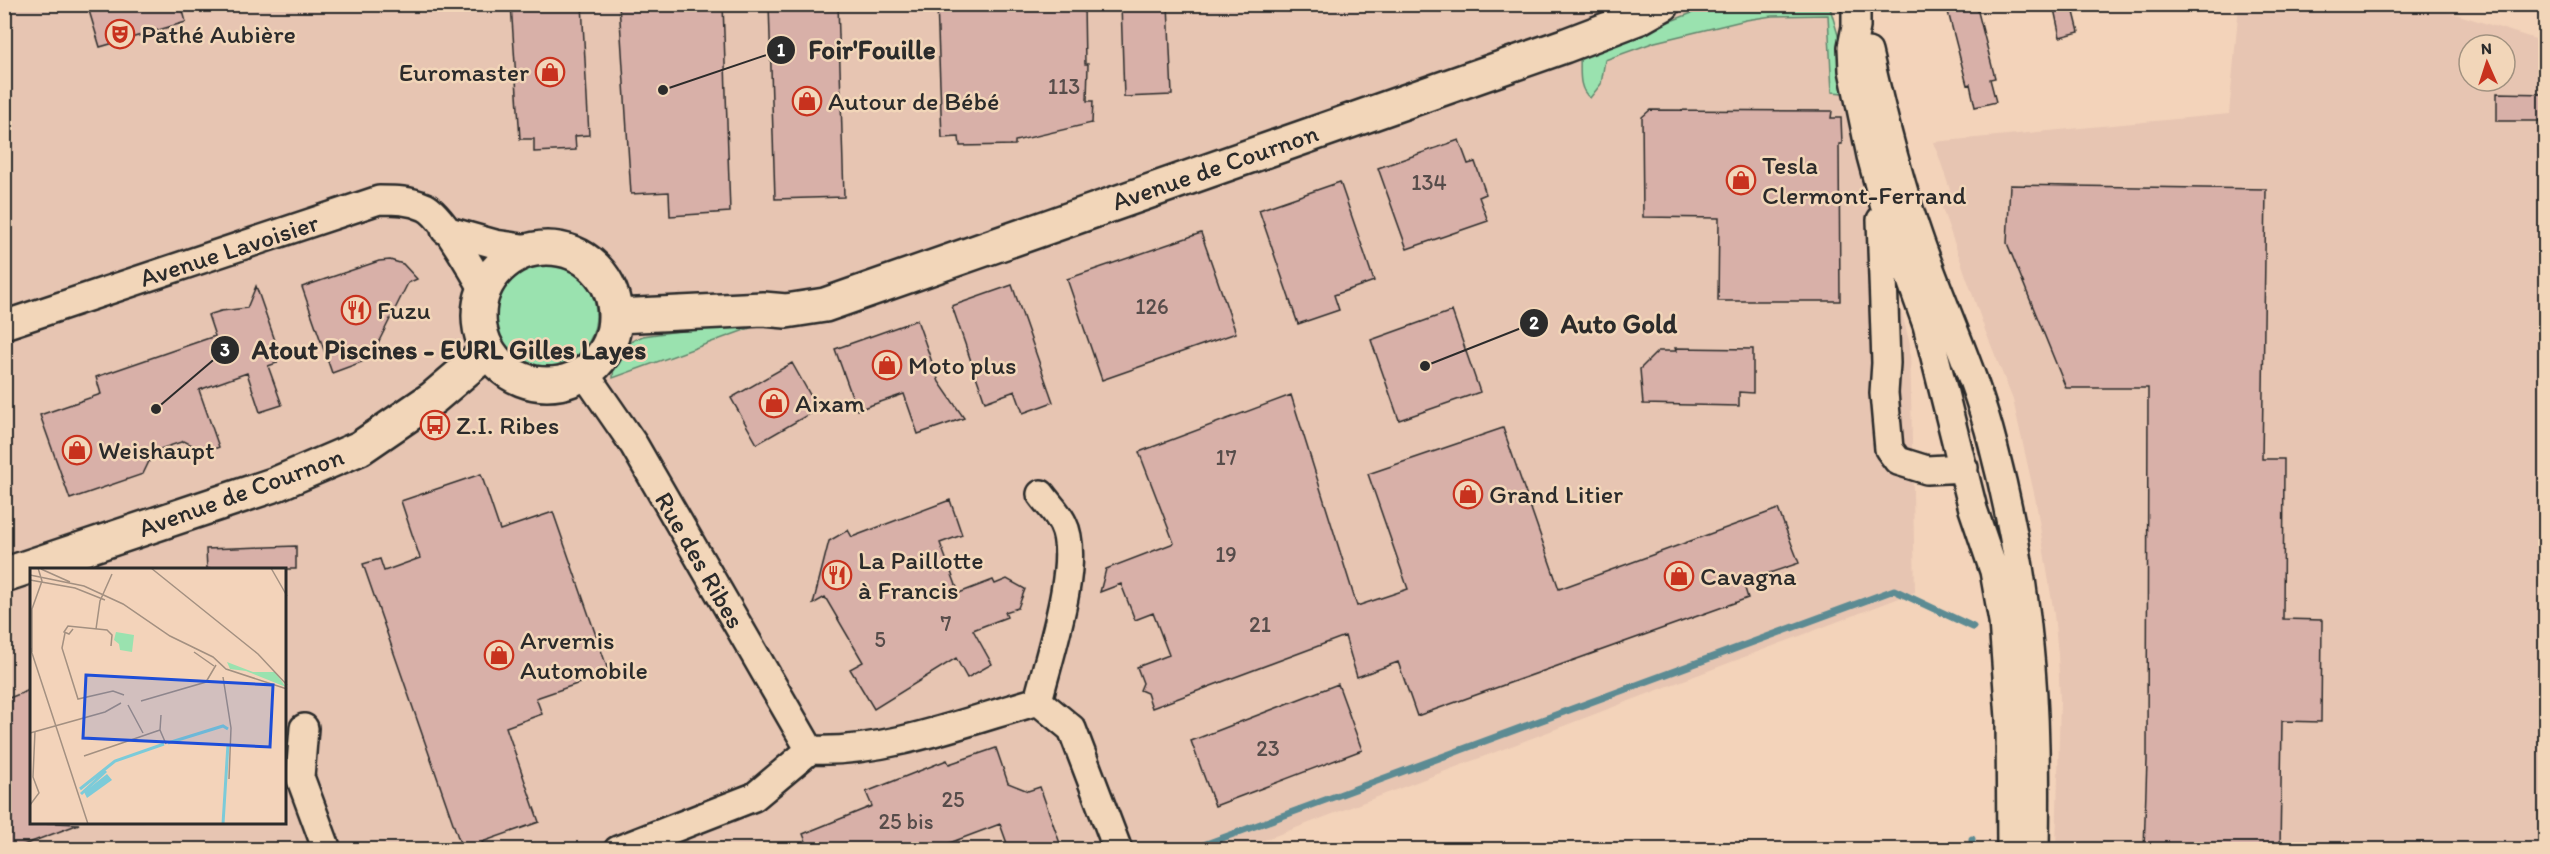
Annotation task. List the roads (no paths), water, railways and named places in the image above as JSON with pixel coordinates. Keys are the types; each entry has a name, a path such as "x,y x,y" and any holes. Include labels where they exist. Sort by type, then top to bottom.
{"main road":[{"name":"Avenue de Cournon","path":"763,309 967,241 1571,31 1641,4"},
{"name":"Avenue de Cournon","path":"617,316 763,309 786,311 825,305 1564,46 1640,17 1663,4"},
{"path":"560,248 589,261 609,285 617,316 613,338 602,358 585,374 559,384 532,383 506,372 488,352 478,320 483,288 501,264 529,249 560,248"},
{"name":"Avenue de Cournon","path":"4,575 276,484 360,448 433,398 488,352"}],"street":[{"path":"1855,12 1853,70 1871,156 1884,204 1927,325 1972,509 1994,571 2003,621 2010,718 2011,849"},
{"path":"1855,12 1918,236 1970,374 1993,444 2018,567 2030,645 2034,722 2035,849"},
{"name":"Avenue Lavoisier","path":"4,325 379,200 406,200 428,208 446,230 483,288"},
{"path":"1884,204 1880,222 1886,363 1884,393 1889,449 1898,461 1927,470 1966,477"},
{"path":"446,230 495,244 529,249"},
{"name":"Rue des Ribes","path":"585,374 634,445 810,750"},
{"path":"1038,701 1063,600 1070,557 1064,525 1041,494"},
{"path":"618,849 754,797 810,750 831,751 886,744 1038,701"},
{"path":"1038,701 1072,729 1118,849"},
{"path":"304,728 300,777 327,849"}],"waterway":[{"path":"1190,850 1894,590 1973,627"},
{"path":"1972,839 1972,850"}],"place":[{"name":"Pathé Aubière","path":"120,34"},
{"name":"Euromaster","path":"550,72"},
{"name":"Foir'Fouille","path":"663,90"},
{"name":"Autour de Bébé","path":"807,101"},
{"name":"Tesla Clermont-Ferrand","path":"1741,180"},
{"name":"Fuzu","path":"356,310"},
{"name":"Moto plus","path":"887,365"},
{"name":"Auto Gold","path":"1425,366"},
{"name":"Aixam","path":"774,403"},
{"name":"Atout Piscines - EURL Gilles Layes","path":"156,409"},
{"name":"Z.I. Ribes","path":"435,425"},
{"name":"Weishaupt","path":"77,450"},
{"name":"Grand Litier","path":"1468,494"},
{"name":"La Paillotte à Francis","path":"837,575"},
{"name":"Cavagna","path":"1679,576"},
{"name":"Arvernis Automobile","path":"499,655"}]}
